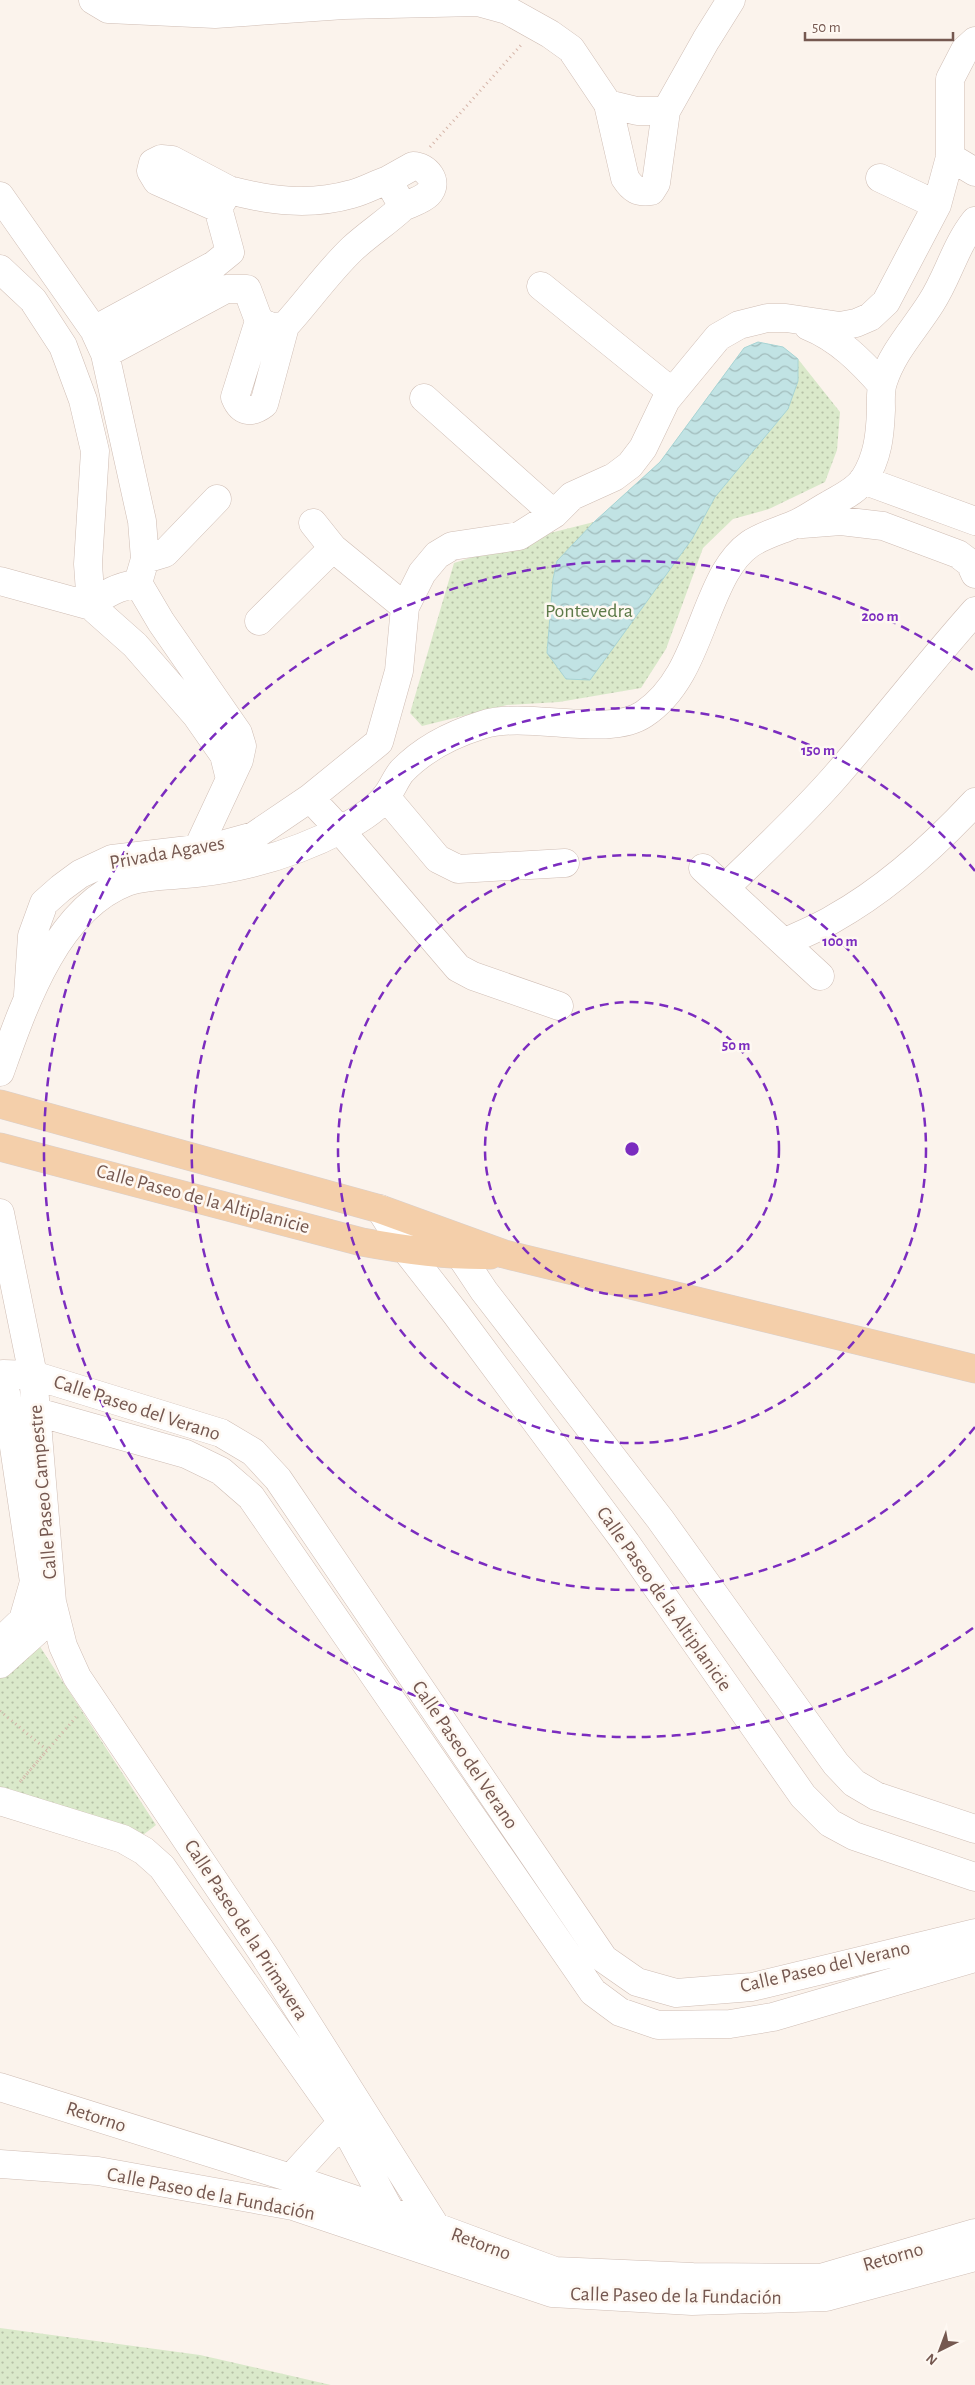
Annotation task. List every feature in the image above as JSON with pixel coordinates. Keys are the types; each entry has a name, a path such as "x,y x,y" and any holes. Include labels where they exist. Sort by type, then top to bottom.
{"main road":[{"name":"Calle Paseo de la Altiplanicie","path":"0,1104 380,1209 445,1232"},
{"name":"Calle Paseo de la Altiplanicie","path":"0,1147 362,1242 406,1250 459,1256"},
{"path":"445,1232 504,1254 975,1369"},
{"path":"459,1256 504,1254"}],"street":[{"path":"93,0 108,9 215,14 344,2 478,2 506,5 571,49 608,104 625,178 630,187 641,192 651,192 656,183 666,111 731,0"},
{"path":"400,773 398,760 379,742 399,671 405,607 422,573 437,555 452,546 518,536 554,514 572,496 614,477 630,465 643,448 666,400 718,337 739,325 767,318 786,318 840,326 856,323 870,317 886,302 937,205 950,157 950,79 965,50 975,41"},
{"path":"608,104 638,111 666,111"},
{"path":"950,157 975,172"},
{"path":"94,330 214,265 230,252 223,199 293,202 326,200 355,194 388,180 413,166 423,168 430,175 433,182 431,190 426,196 403,207 352,249 332,269 308,301 272,323 247,289 226,289 105,354"},
{"path":"880,178 937,205"},
{"path":"388,180 403,207"},
{"path":"0,196 94,330 105,354 138,504 142,571 160,622 238,733 242,746 239,760 195,862"},
{"path":"796,524 850,493 863,480 880,444 882,386 894,355 932,302 952,258 975,221"},
{"path":"0,269 33,300 63,346 83,400 95,451 88,564 91,606"},
{"path":"541,286 672,392"},
{"path":"786,318 826,334 863,364 882,386"},
{"path":"424,398 554,514"},
{"path":"863,480 975,522"},
{"path":"91,606 104,594 121,586 165,552 217,499"},
{"path":"796,524 841,521 883,526 958,554 970,563 975,574"},
{"path":"313,523 333,548 405,607"},
{"name":"Privada Agaves","path":"195,862 225,869 278,855 340,830 367,814 386,797 400,773 426,750 451,737 486,723 551,721 584,725 639,718 655,707 676,683 725,572 742,550 763,534 796,524"},
{"path":"259,621 333,548"},
{"path":"0,581 91,606 135,645 196,715 224,755 230,778"},
{"path":"726,887 788,827 836,776 924,668 975,611"},
{"name":"Privada Agaves","path":"0,1072 28,995 76,917 97,896 130,880 195,862 254,836 310,798 379,742"},
{"path":"386,797 438,859 448,866 458,869 565,863"},
{"path":"310,798 340,830 458,968 473,976 560,1006"},
{"path":"785,942 834,919 889,881 946,833 975,802"},
{"path":"703,868 726,887 820,976"},
{"name":"Calle Paseo de la Altiplanicie","path":"380,1209 406,1250 456,1314 626,1543 803,1796 830,1823 854,1836 975,1877"},
{"name":"Calle Paseo Campestre","path":"0,1213 33,1374 52,1602 38,1630 0,1664"},
{"name":"Calle Paseo de la Altiplanicie","path":"445,1232 459,1256 484,1291 660,1519 836,1764 854,1783 876,1796 975,1829"},
{"name":"Calle Paseo Campestre","path":"0,1642 23,1620 34,1582 2,1365"},
{"name":"Calle Paseo del Verano","path":"2,1365 220,1433 253,1452 278,1479 604,1959 637,1982 676,1993 752,1987 975,1933"},
{"name":"Calle Paseo del Verano","path":"9,1410 37,1412 186,1454 221,1472 251,1496 592,1992 620,2012 658,2025 730,2024 773,2017 975,1958"},
{"path":"626,1543 660,1519"},
{"path":"331,1613 356,1595"},
{"name":"Calle Paseo de la Primavera","path":"52,1602 63,1646 77,1677 264,1955 436,2227 446,2257"},
{"path":"441,1773 465,1754"},
{"name":"Calle Paseo de la Primavera","path":"10,1792 123,1839 144,1851 162,1867 240,1974 342,2122 392,2212 405,2244"},
{"path":"240,1974 264,1955"},
{"path":"752,1987 759,2019"},
{"name":"Retorno","path":"0,2087 291,2178 436,2227 555,2271 692,2278 821,2278 975,2234"},
{"path":"291,2178 342,2122"},
{"name":"Calle Paseo de la Fundación","path":"0,2164 98,2171 293,2206 552,2293 692,2300 826,2298 975,2257"}],"path":[{"path":"413,166 538,27"},
{"path":"10,1792 81,1710"},
{"path":"0,1711 47,1750 10,1792"}],"green space":[{"name":"Pontevedra","path":"758,342 783,347 798,359 840,412 837,450 825,482 769,509 733,519 703,548 666,649 641,688 559,702 507,705 422,726 410,713 454,563 542,535 594,522 660,462 744,348"},
{"path":"37,1642 156,1825 143,1835 0,1792 0,1675"},
{"path":"0,2328 200,2355 331,2385 0,2385"}],"water":[{"path":"758,342 783,347 798,359 798,381 788,409 715,497 692,539 590,680 566,679 547,653 553,579 557,561 594,522 660,462 744,348"}]}
